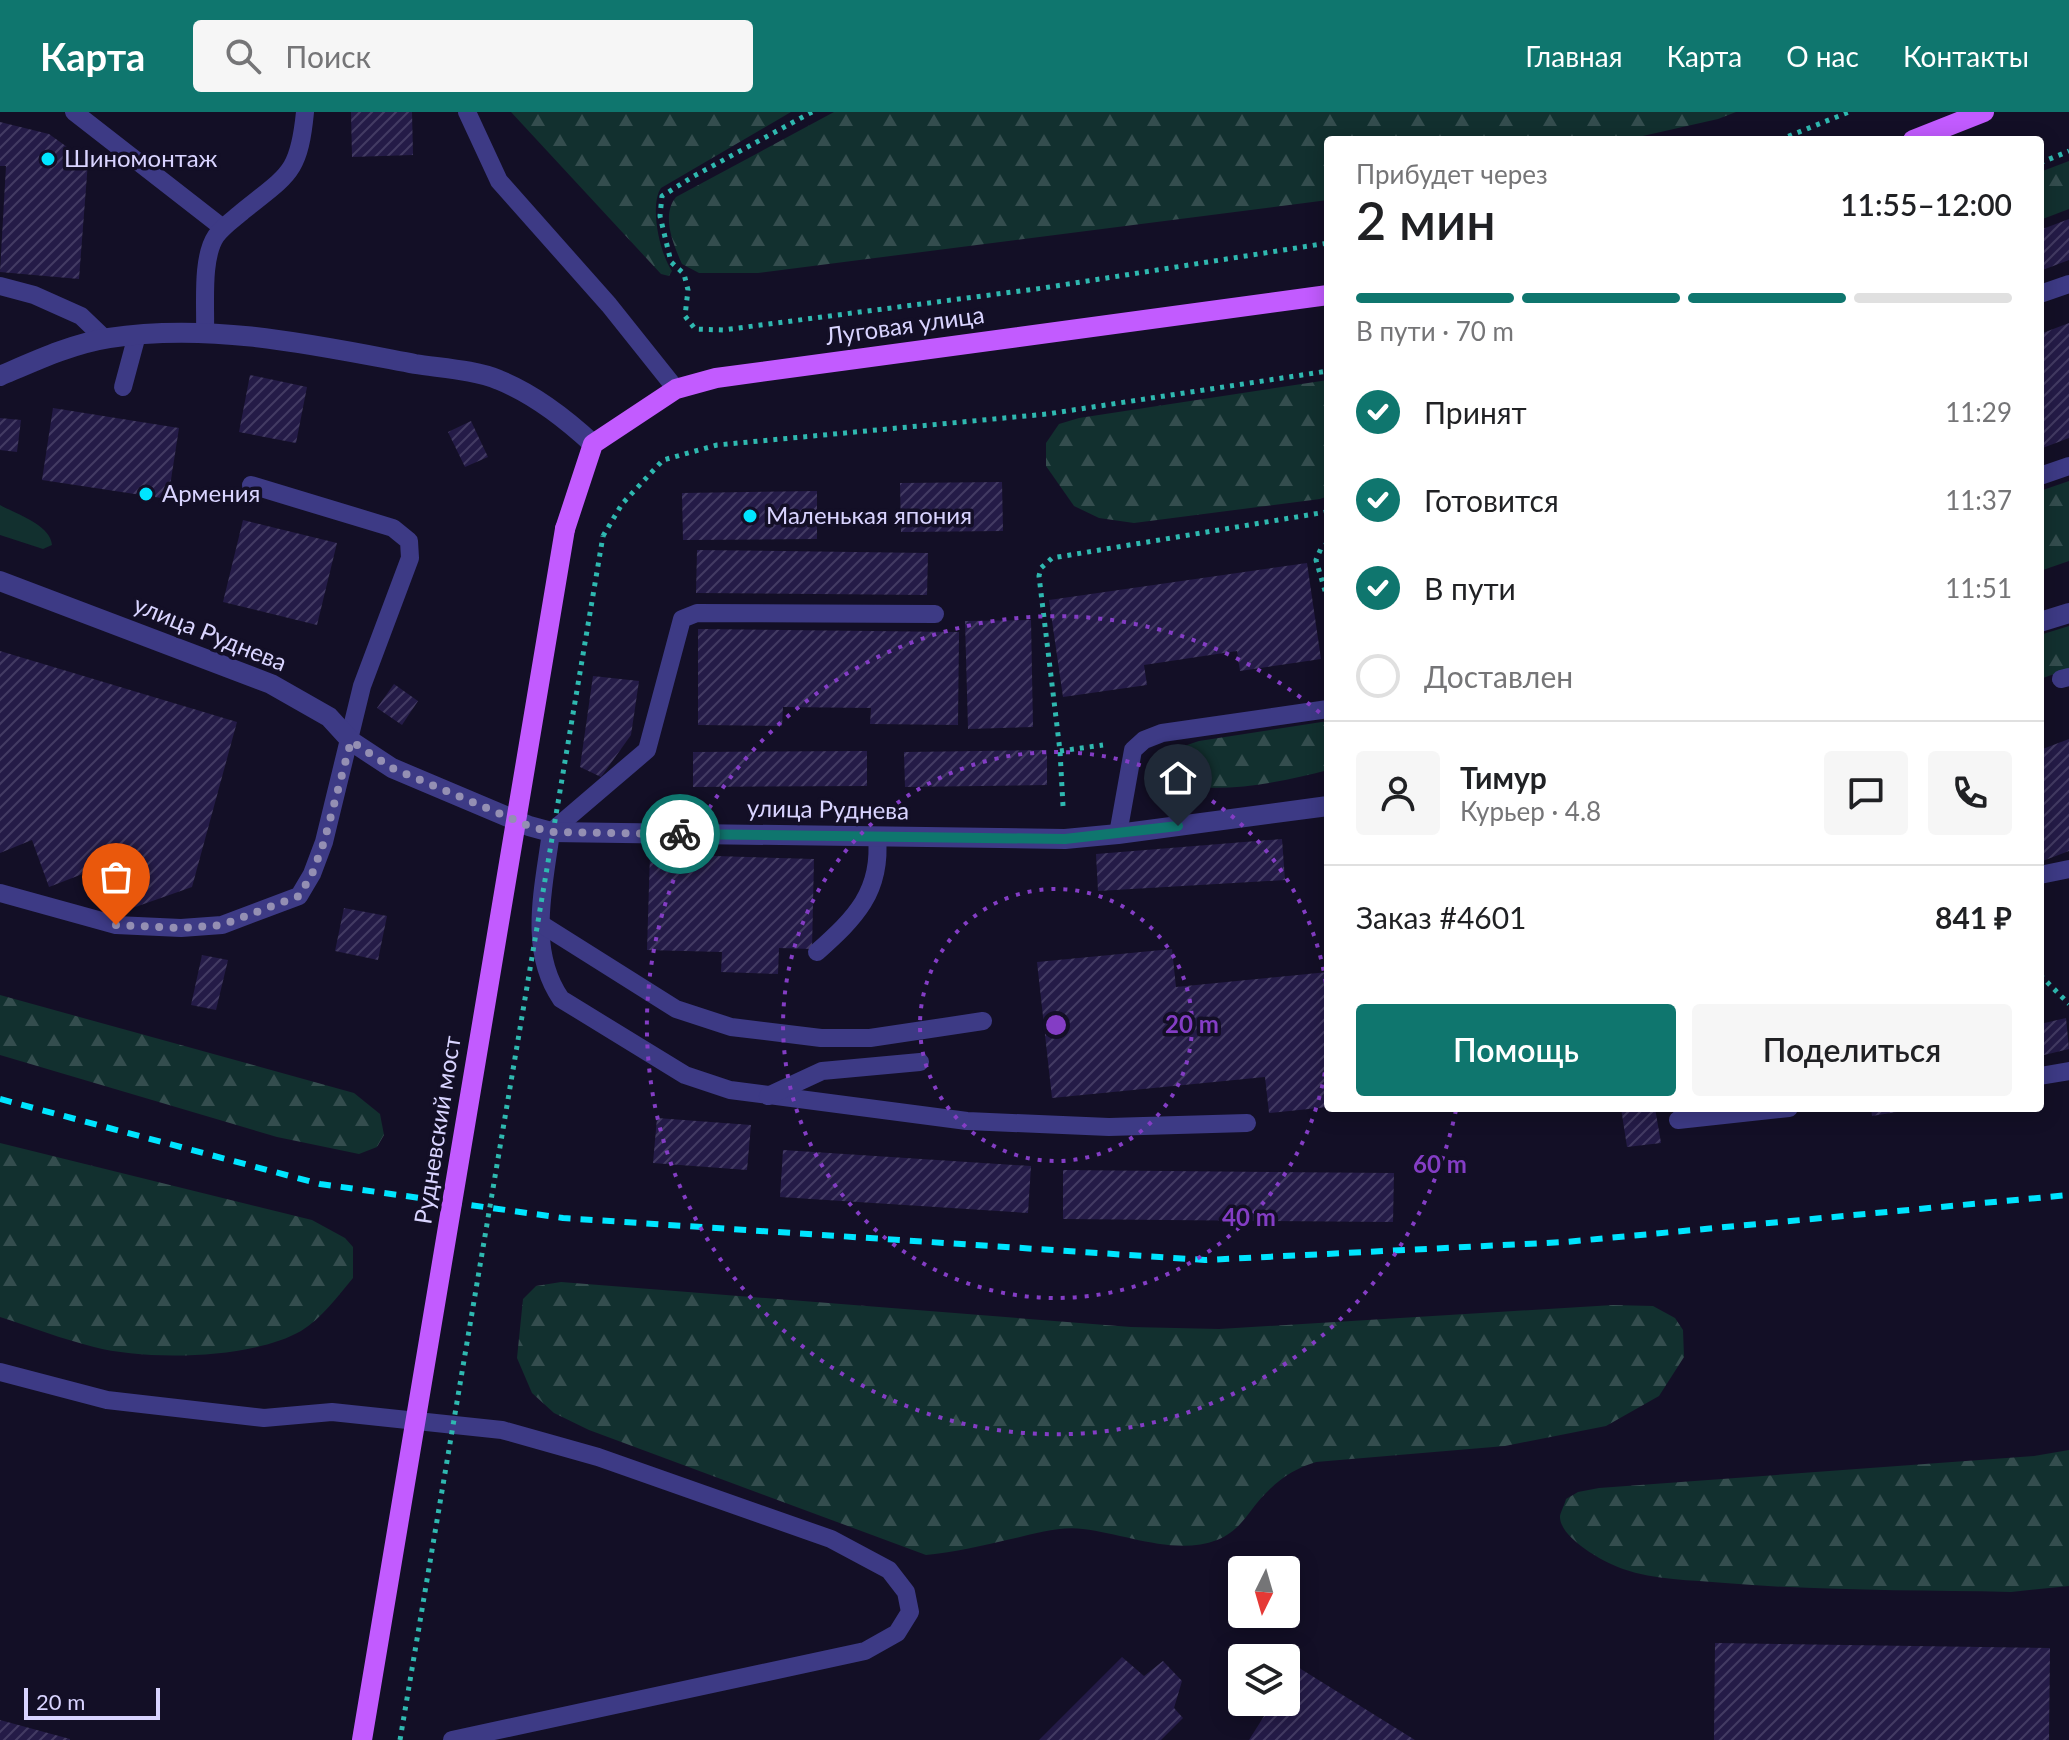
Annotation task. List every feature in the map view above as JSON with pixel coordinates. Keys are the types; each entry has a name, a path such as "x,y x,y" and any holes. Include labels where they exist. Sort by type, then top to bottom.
{"main road":[{"path":"1923,136 1984,112"},
{"name":"Луговая улица","path":"593,444 676,389 716,378 1324,296"},
{"name":"Рудневский мост","path":"362,1740 565,529 593,444"}],"street":[{"path":"0,376 52,354 105,339 205,333 329,348 498,379 561,415 593,444"},
{"name":"улица Руднева","path":"0,581 271,684 311,704 329,717 351,741 392,768 529,826 551,832 1065,839 1324,807"},
{"path":"2044,621 2069,613"}],"lane":[{"path":"205,333 207,263 214,238 284,179 295,164 300,153 305,112"},
{"path":"467,112 499,181 609,305 676,389"},
{"path":"82,114 223,228"},
{"path":"2044,293 2069,284"},
{"path":"0,286 59,305 81,316 105,339"},
{"path":"123,387 137,335"},
{"path":"2044,475 2069,466"},
{"path":"0,893 116,925 181,928 222,925 299,896 312,874 324,842 362,686 410,558 409,541 393,528 251,485"},
{"path":"935,614 688,614 682,619 644,755 631,762 551,832 539,942 546,972 561,999 685,1075 730,1090 967,1121 1109,1127 1247,1123"},
{"path":"1118,834 1133,750 1144,740 1162,733 1324,710"},
{"path":"817,952 837,934 872,890 879,859 877,837"},
{"path":"2044,874 2069,869"},
{"path":"541,924 676,1009 731,1027 821,1038 870,1038 983,1021"},
{"path":"768,1096 822,1071 920,1062"},
{"path":"2044,1075 2069,1071"},
{"path":"1678,1120 1742,1112"},
{"path":"0,1372 107,1400 264,1418 332,1412 502,1430 598,1457 831,1539 889,1570 906,1592 910,1612 897,1633 865,1651 452,1740"}],"path":[{"path":"812,112 662,196 660,216 671,262 684,274 688,290 685,316 695,329 723,330 1043,288 1324,244"},
{"path":"1789,136 1849,112"},
{"path":"2044,161 2069,151"},
{"path":"400,1740 603,536 622,504 663,460 717,445 1047,414 1324,372"},
{"path":"1065,839 1060,751 1039,576 1045,562 1052,558 1324,512"},
{"path":"1324,545 1316,560 1324,587"},
{"path":"2044,979 2069,1004"}],"green space":[{"path":"511,112 791,112 661,188 656,218 660,242 672,271 669,276 661,274"},
{"path":"834,112 1736,112 1643,136 1324,136 1324,201 758,273 699,273 682,264 669,221 669,212 676,197"},
{"path":"2069,161 2069,209 2044,218 2044,170"},
{"path":"1324,381 1324,498 1134,523 1099,518 1074,506 1046,466 1046,443 1059,424 1079,418"},
{"path":"2069,481 2069,561 2044,570 2044,490"},
{"path":"0,505 39,526 52,545 43,549 0,535"},
{"path":"2069,626 2069,669 2044,678 2044,634"},
{"path":"1324,722 1324,771 1270,783 1228,788 1170,782 1166,766 1171,754 1199,741"},
{"path":"0,995 354,1093 380,1114 384,1135 377,1147 359,1154 277,1137 0,1055"},
{"path":"0,1143 312,1220 345,1238 353,1247 353,1278 322,1314 301,1331 256,1347 228,1352 170,1355 116,1351 0,1317"},
{"path":"561,1282 1131,1327 1219,1329 1613,1305 1653,1306 1675,1318 1683,1330 1684,1357 1659,1396 1606,1426 1505,1446 1316,1462 1276,1483 1233,1531 1217,1540 1184,1546 1167,1545 1083,1529 1065,1529 926,1555 589,1430 554,1413 532,1393 517,1358 523,1299 536,1286"},
{"path":"2069,1450 2069,1586 2011,1592 1868,1590 1761,1586 1660,1577 1623,1569 1595,1555 1567,1533 1560,1516 1566,1499 1578,1492 1599,1488 2034,1456"}],"building":[{"path":"351,112 412,112 413,155 352,157"},
{"path":"0,122 49,134 88,162 79,279 0,272 6,166 0,166"},
{"path":"2069,219 2069,260 2044,269 2044,228"},
{"path":"2069,323 2069,438 2044,447 2044,332"},
{"path":"250,375 307,387 296,443 239,432"},
{"path":"53,408 179,428 168,499 42,480"},
{"path":"0,418 21,420 17,452 0,450"},
{"path":"471,421 488,457 465,467 448,432"},
{"path":"1002,482 1003,531 901,532 900,483"},
{"name":"Маленькая япония","path":"817,491 817,539 683,540 682,493"},
{"path":"243,520 337,543 317,625 223,602"},
{"path":"697,550 928,553 927,595 696,593"},
{"path":"1307,563 1321,659 1240,671 1237,651 1144,665 1147,685 1063,697 1049,600"},
{"path":"1031,620 1033,727 968,729 965,621"},
{"path":"698,629 959,632 958,725 870,724 871,708 783,707 782,726 698,725"},
{"path":"0,651 237,722 192,887 124,911 111,863 49,887 32,840 0,853"},
{"path":"593,676 639,681 631,735 601,777 580,767"},
{"path":"394,684 418,701 402,725 377,708"},
{"path":"2069,739 2069,851 2044,860 2044,748"},
{"path":"1047,750 1047,785 905,787 904,752"},
{"path":"867,751 867,786 693,787 693,752"},
{"path":"1282,839 1285,880 1098,891 1096,854"},
{"path":"650,854 814,859 812,949 779,948 778,974 721,972 722,952 647,950"},
{"path":"344,908 387,916 378,960 335,951"},
{"path":"1172,949 1176,987 1324,972 1324,1107 1269,1113 1265,1077 1052,1098 1037,962"},
{"path":"202,955 228,960 216,1010 191,1005"},
{"path":"2066,1018 2069,1049 2044,1055 2044,1023"},
{"path":"1622,1112 1656,1112 1661,1143 1627,1147"},
{"path":"1872,1112 1897,1112 1872,1116"},
{"path":"657,1118 751,1125 747,1170 653,1163"},
{"path":"783,1150 1031,1166 1028,1213 780,1197"},
{"path":"1063,1170 1394,1173 1393,1222 1063,1219"},
{"path":"1715,1643 2050,1648 2049,1740 1714,1740"},
{"path":"1122,1657 1144,1676 1163,1661 1182,1681 1174,1708 1183,1718 1161,1740 1039,1740"},
{"path":"1300,1668 1415,1740 1249,1740 1264,1716 1300,1716"},
{"path":"0,1720 70,1739 70,1740 0,1740"}],"railway":[{"path":"0,1099 320,1184 563,1218 1205,1260 1565,1242 2069,1195"}],"way so far":[{"path":"116,925 181,928 222,925 299,896 312,874 324,842 351,741 392,768 529,826 551,832 680,834"}],"place":[{"name":"Шиномонтаж","path":"48,159"},
{"name":"Армения","path":"146,494"},
{"name":"Маленькая япония","path":"750,516"}],"route":[{"path":"680,834 1065,839 1178,826"}]}
